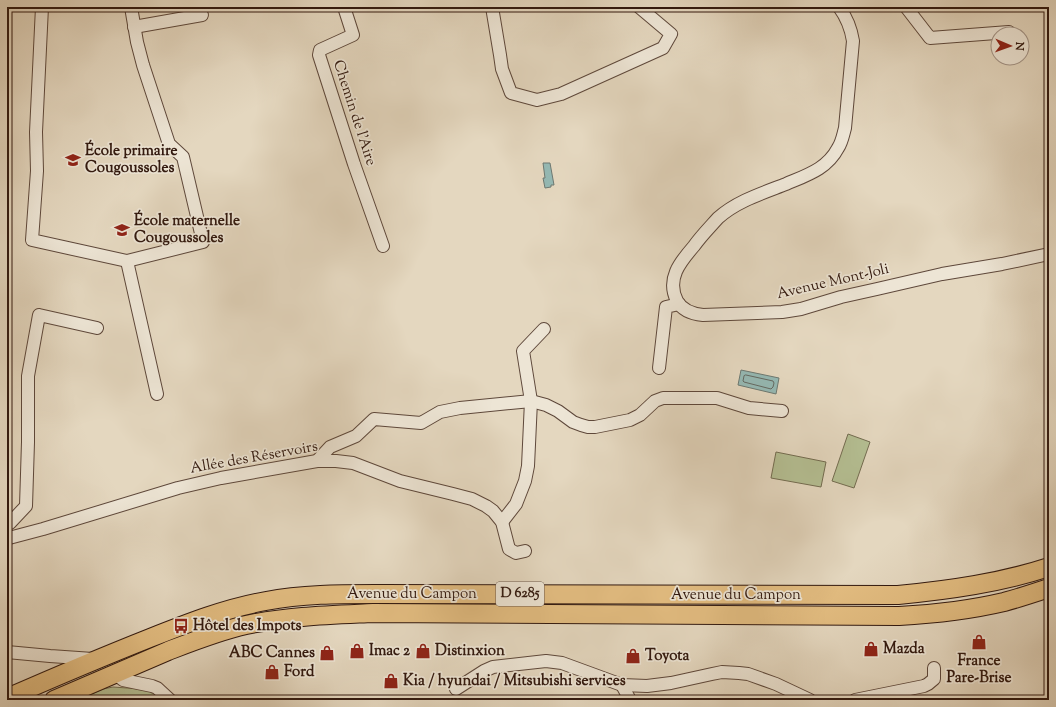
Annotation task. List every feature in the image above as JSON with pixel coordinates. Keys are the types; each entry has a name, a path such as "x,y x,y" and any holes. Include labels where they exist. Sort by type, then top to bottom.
{"main road":[{"name":"Avenue du Campon","path":"7,698 97,659 181,626 222,611 267,600 332,594 898,595 931,592 1000,581 1049,568"},
{"name":"Avenue du Campon","path":"54,700 143,661 226,630 262,622 308,616 372,613 899,616 932,614 974,608 1005,602 1049,588"}],"street":[{"path":"42,7 36,132 37,171 32,240 127,261 203,242 183,157 169,144 143,65 131,7"},
{"name":"Chemin de l'Aire","path":"344,7 353,35 320,50 319,55 354,164 383,246"},
{"path":"492,7 502,69 511,93 537,100 561,94 663,48 671,34 639,7"},
{"path":"659,368 666,307 679,304 675,296 674,277 682,260 718,218 725,212 744,201 810,174 827,162 838,149 845,128 853,41 849,23 839,7"},
{"path":"906,7 930,38 990,33"},
{"path":"134,27 202,15"},
{"name":"Avenue Mont-Joli","path":"679,304 687,311 703,315 782,312 801,309 848,295 936,275 1018,261 1049,254"},
{"path":"127,261 157,394"},
{"path":"7,524 10,523 26,506 28,376 39,315 97,328"},
{"path":"502,522 516,504 525,481 528,466 531,401 523,351 544,329"},
{"path":"317,460 330,448 356,436 374,419 421,423 440,412 460,408 531,401 546,405 558,411 573,422 588,427 630,420 640,415 655,400 663,398 717,398 749,408 782,410"},
{"name":"Allée des Réservoirs","path":"7,538 43,529 178,488 220,478 317,460 353,463 400,481 472,499 493,511 502,522 509,549 516,553 525,551"},
{"path":"7,652 97,659"},
{"path":"50,656 57,658 62,662 62,674"},
{"path":"456,689 493,667 546,660 562,663 622,686 647,686 671,683 722,672 748,674 776,684 810,700"},
{"path":"855,700 924,686 934,679 934,668"},
{"path":"115,674 123,680 157,688 170,700"},
{"path":"622,686 630,700"}],"green space":[{"path":"848,434 870,442 854,488 832,481"},
{"path":"776,452 826,462 821,487 771,478"},
{"path":"113,687 154,691 165,700 78,700 103,689"}],"water":[{"path":"543,163 550,163 554,185 545,188"},
{"path":"741,370 779,378 776,394 738,385"}],"place":[{"name":"École primaire Cougoussoles","path":"73,160"},
{"name":"École maternelle Cougoussoles","path":"122,230"},
{"name":"Hôtel des Impots","path":"181,626"},
{"name":"France Pare-Brise","path":"979,642"},
{"name":"Mazda","path":"871,649"},
{"name":"Imac 2","path":"357,651"},
{"name":"Distinxion","path":"423,651"},
{"name":"ABC Cannes","path":"327,653"},
{"name":"Toyota","path":"633,656"},
{"name":"Ford","path":"272,672"},
{"name":"Kia / hyundai / Mitsubishi services","path":"391,681"}]}
